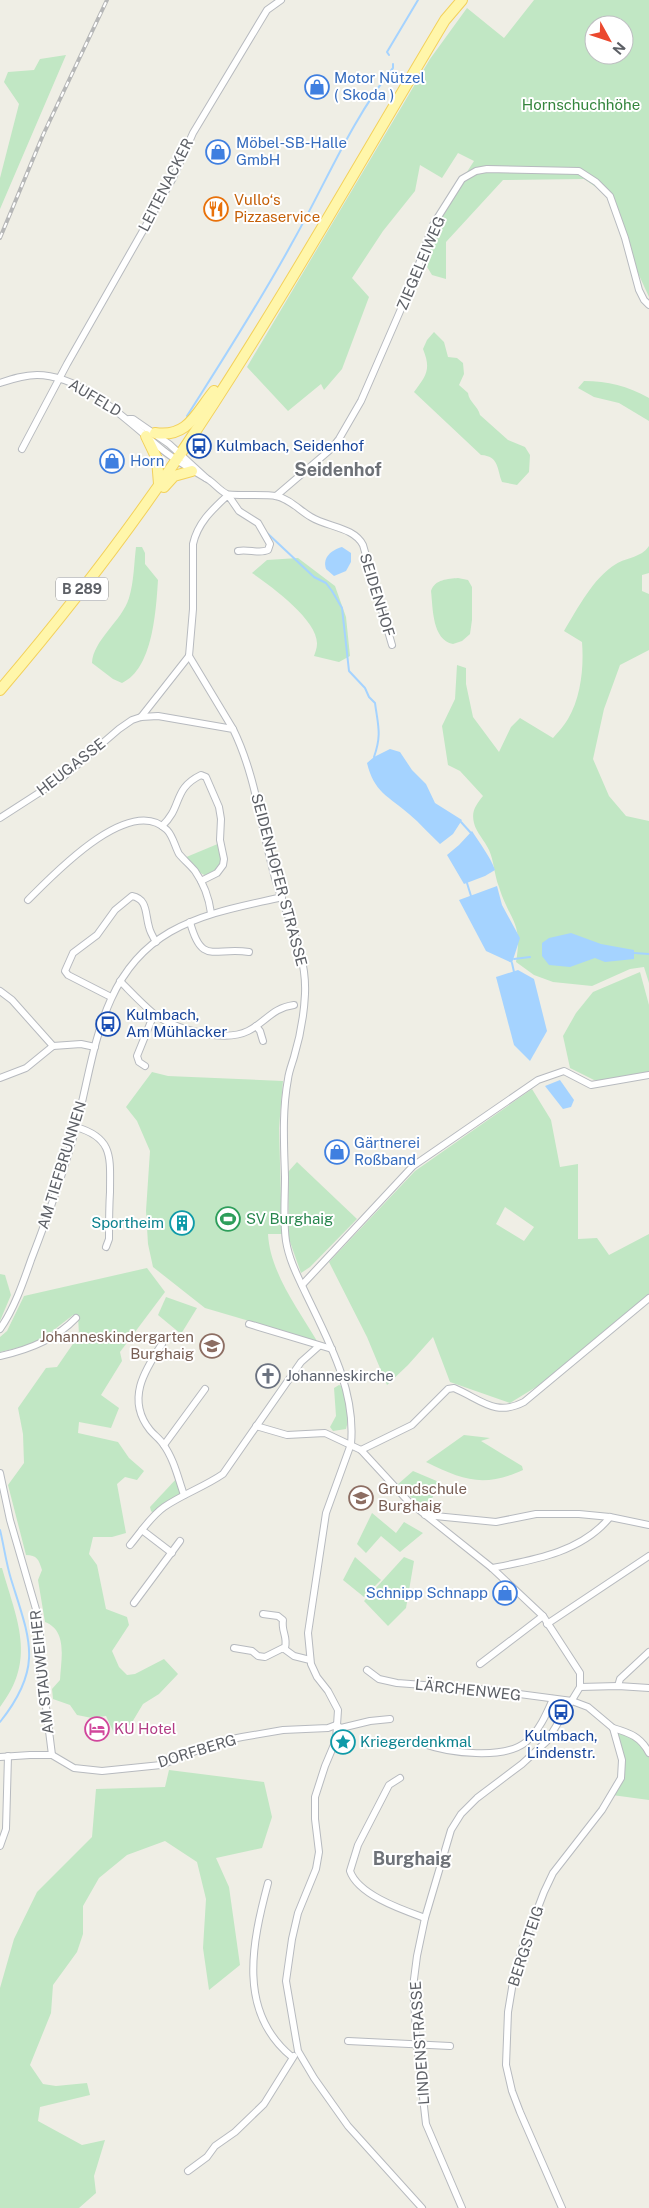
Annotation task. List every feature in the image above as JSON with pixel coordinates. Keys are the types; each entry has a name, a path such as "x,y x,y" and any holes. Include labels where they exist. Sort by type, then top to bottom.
{"main road":[{"name":"B 289","path":"0,690 59,618 178,457 233,373 445,20 462,0"},
{"path":"159,484 157,459 150,434 169,435 182,430 214,391 233,373"},
{"path":"151,495 161,490 174,476 192,471"}],"street":[{"name":"LEITENACKER","path":"60,378 173,178 193,133 267,10 281,0"},
{"name":"ZIEGELEIWEG","path":"276,496 331,449 339,439 361,401 411,286 433,225 462,179 476,171 487,169 579,171 596,182 610,196 625,238 639,290 649,305"},
{"name":"AUFELD","path":"0,383 18,377 37,375 60,378 72,383 129,419 178,457"},
{"name":"AUFELD","path":"22,449 60,378"},
{"path":"178,457 192,471 207,479 228,495 239,511 258,523 270,544 268,550 263,552 249,549 238,551"},
{"path":"178,457 204,474 207,479"},
{"name":"SEIDENHOF","path":"228,495 276,496 289,501 311,518 353,533 360,539 392,645"},
{"path":"228,495 207,516 195,534 189,656 233,730"},
{"path":"141,717 189,656"},
{"path":"141,717 158,716 233,730"},
{"name":"HEUGASSE","path":"0,818 62,778 119,729 141,717"},
{"name":"SEIDENHOFER STRASSE","path":"233,730 242,747 252,780 275,879 301,950 305,978 301,1030 288,1078 283,1145 286,1238 289,1253 302,1285 332,1349 348,1396 351,1418 350,1444 326,1513 308,1633 310,1660"},
{"path":"162,826 173,814 178,797 186,784 201,775 206,777 219,807 221,818 220,840 224,859 223,865 217,872 201,881"},
{"path":"28,900 63,866 111,831 132,821 141,820 162,826 168,831 180,856 194,869 201,881 208,895 211,913"},
{"path":"111,997 68,975 65,971 66,965 73,953 97,936 115,910 132,896 144,904 148,926 156,942"},
{"name":"AM TIEFBRUNNEN","path":"0,1329 24,1281 44,1227 76,1127 103,1017 120,981 133,963 156,942 190,922 211,913 282,897"},
{"path":"190,922 199,945 205,950 212,953 237,950 249,952"},
{"path":"120,981 154,1014 192,1031 210,1034 241,1034 256,1026 275,1010 294,1005"},
{"path":"0,991 12,1000 53,1046"},
{"path":"145,1066 139,1062 137,1056 154,1014"},
{"path":"256,1026 260,1031 263,1042"},
{"path":"0,1078 26,1068 53,1046 81,1044 96,1047"},
{"path":"302,1285 413,1166 538,1080 564,1071 591,1085 649,1075"},
{"path":"76,1127 87,1130 100,1139 105,1145 111,1160 109,1239 106,1247"},
{"path":"361,1450 412,1425 448,1389 454,1388 501,1410 513,1408 524,1402 649,1298"},
{"path":"0,1356 38,1345 68,1327 76,1318"},
{"path":"249,1324 332,1349"},
{"path":"162,1344 142,1377 139,1402 144,1421 164,1445 172,1459 184,1495"},
{"path":"130,1545 163,1508 184,1495 210,1484 222,1474 301,1362 319,1346"},
{"path":"164,1445 205,1389"},
{"path":"256,1426 287,1435 325,1433 361,1450 391,1484 424,1514 492,1568 542,1616 580,1673 580,1687 618,1686 649,1688"},
{"name":"AM STAUWEIHER","path":"0,1473 10,1520 40,1624 40,1659 52,1756"},
{"path":"424,1514 496,1522 536,1514 579,1514 610,1517 649,1525"},
{"path":"492,1568 538,1559 566,1548 602,1528 610,1517"},
{"path":"142,1530 172,1553"},
{"path":"134,1603 180,1541"},
{"path":"547,1624 649,1556"},
{"path":"234,1648 252,1651 258,1656 266,1658 285,1648 287,1640 282,1628 282,1620 278,1616 263,1614"},
{"path":"480,1664 542,1616"},
{"path":"285,1648 294,1656 310,1660 317,1677 336,1705 338,1714 336,1740 315,1797 314,1819 319,1852 316,1869 298,1913 288,1961 286,1981 298,2051 326,2096 348,2126 422,2208"},
{"path":"618,1686 620,1679 649,1652"},
{"name":"LÄRCHENWEG","path":"367,1670 379,1679 397,1683 490,1690 572,1701"},
{"name":"LINDENSTRASSE","path":"462,2208 426,2124 413,1987 417,1956 450,1830 461,1814 477,1798 539,1750 556,1728 580,1687"},
{"path":"424,1744 440,1750 480,1753 516,1749 533,1734 545,1718 553,1699"},
{"path":"572,1701 588,1707 613,1728 635,1736 644,1744 649,1753"},
{"name":"DORFBERG","path":"0,1757 52,1756 74,1768 102,1771 160,1764 218,1742 242,1737 283,1730 328,1728 336,1725 341,1728 370,1721 390,1719"},
{"name":"BERGSTEIG","path":"562,2208 512,2090 506,2065 508,2012 521,1952 553,1873 602,1810 621,1778 622,1760 613,1728"},
{"path":"0,1846 6,1830 8,1756"},
{"path":"400,1778 389,1785 358,1845 350,1871 358,1885 366,1891 401,1909 426,1918"},
{"path":"268,1883 257,1923 252,1972 258,2007 267,2030 279,2047 292,2057"},
{"path":"348,2041 450,2046"},
{"path":"188,2171 207,2157 215,2146 235,2132 264,2104 292,2057 298,2051"}],"green space":[{"name":"Hornschuchhöhe","path":"534,0 649,0 649,297 638,273 626,235 606,194 584,179 503,180 446,242 446,279 432,275 421,257 433,225 474,161 458,153 442,178 420,165 415,191 383,231 352,278 369,297 342,369 324,390 321,384 288,411 247,367 430,59 467,8 504,38"},
{"path":"66,55 0,209 0,178 19,104 4,82 8,72 34,70 40,59"},
{"path":"434,332 444,342 448,357 457,358 463,363 464,374 459,385 468,393 480,415 508,440 525,447 530,455 529,472 517,485 502,482 494,461 487,456 481,455 414,392 425,376 427,362 423,349 427,340"},
{"path":"584,381 617,385 649,398 649,421 619,403 594,397 578,388"},
{"path":"649,546 649,573 642,575 642,591 649,594 649,650 620,665 604,709 593,759 609,796 626,816 649,821 649,983 644,967 630,969 592,986 553,982 534,975 516,962 518,948 517,929 503,899 489,850 473,819 476,805 483,796 460,771 448,765 442,726 455,699 457,665 466,668 466,684 473,717 499,752 511,727 520,718 553,738 565,724 576,701 582,672 582,642 564,631 600,577 616,564 642,553"},
{"path":"136,547 142,547 145,553 145,564 158,580 156,607 151,638 146,652 132,676 122,683 113,679 92,663 97,646 120,615 129,598"},
{"path":"298,558 335,586 346,617 350,656 339,662 314,656 317,644 315,635 302,614 252,573 267,560"},
{"path":"458,578 468,580 472,587 472,620 470,634 462,641 453,644 446,641 437,630 433,614 431,591 439,582"},
{"path":"220,843 221,859 219,866 206,876 197,871 184,858"},
{"path":"640,972 649,1005 649,1072 616,1080 594,1080 570,1068 563,1036 576,1013 593,992"},
{"path":"152,1072 168,1076 283,1081 279,1128 282,1234 268,1234 270,1248 279,1276 317,1341 205,1308 153,1267 148,1244 146,1211 150,1151 137,1121 126,1107"},
{"path":"532,1089 551,1120 560,1167 578,1164 578,1239 597,1238 609,1255 649,1234 649,1294 549,1379 510,1403 450,1382 433,1337 387,1385 367,1337 329,1262 415,1171","holes":["505,1207 534,1227 524,1241 496,1224"]},
{"path":"297,1162 357,1219 310,1267 301,1273 289,1239 288,1172"},
{"path":"147,1268 165,1292 120,1352 122,1361 101,1395 119,1408 111,1428 79,1422 78,1433 118,1442 129,1458 144,1471 137,1480 125,1477 117,1484 126,1533 112,1537 93,1537 89,1554 97,1565 106,1609 127,1617 129,1625 112,1651 119,1667 127,1675 135,1674 164,1659 178,1674 159,1694 143,1704 131,1724 114,1733 106,1716 92,1718 77,1715 70,1705 53,1699 52,1689 60,1680 62,1655 60,1639 52,1626 45,1622 38,1580 42,1570 37,1559 26,1555 8,1485 24,1463 23,1434 18,1408 46,1368 57,1367 79,1335 78,1316 73,1315 37,1343 0,1352 0,1337 7,1331 24,1296"},
{"path":"0,1274 5,1275 11,1295 0,1321"},
{"path":"166,1297 197,1308 181,1334 158,1315"},
{"path":"339,1385 344,1387 349,1417 346,1429 333,1431 330,1427 336,1416 334,1388"},
{"path":"464,1435 490,1438 481,1441 522,1466 523,1470 496,1479 473,1480 426,1462"},
{"path":"413,1471 439,1482 427,1511 397,1485"},
{"path":"178,1477 184,1495 153,1513 150,1507"},
{"path":"372,1513 396,1533 404,1522 423,1533 400,1552 381,1536 366,1553 357,1544"},
{"path":"355,1557 381,1580 364,1597 343,1580"},
{"path":"404,1557 414,1561 406,1608 388,1626 364,1601"},
{"path":"0,1568 2,1568 18,1623 21,1639 21,1656 18,1672 11,1689 0,1707"},
{"path":"613,1728 635,1736 649,1753 649,1800 612,1795 623,1770"},
{"path":"169,1770 264,1782 272,1817 262,1848 216,1858 229,1887 240,1965 209,1990 203,1948 206,1899 197,1862 165,1841 127,1855 99,1878 83,1906 83,1934 77,1952 53,1985 51,2013 30,2065 43,2084 56,2086 87,2083 90,2095 40,2107 38,2121 82,2145 105,2140 94,2176 96,2193 79,2208 0,2208 0,1988 14,1939 37,1892 92,1837 96,1789 165,1787"}],"water":[{"path":"342,547 351,553 351,562 346,571 334,576 326,569 325,561 331,552"},
{"path":"390,749 400,752 412,770 426,784 435,803 462,820 453,834 440,844 413,817 383,793 374,781 367,763"},
{"path":"472,831 488,855 495,870 464,884 447,855"},
{"path":"497,886 502,905 520,938 512,963 486,951 459,900"},
{"path":"571,933 601,944 634,950 634,959 605,962 595,958 570,967 549,965 542,956 542,943 549,938"},
{"path":"518,970 534,979 547,1031 530,1061 514,1045 496,977"},
{"path":"560,1080 574,1100 571,1107 563,1109 545,1086"}],"waterway":[{"path":"389,55 387,52 418,0"},
{"path":"187,416 267,287 351,131 393,68 393,64"},
{"path":"266,532 314,577 326,583 342,608 349,671 365,688 369,697 375,703 379,736 374,757"},
{"path":"461,822 471,833"},
{"path":"467,883 471,896"},
{"path":"634,953 649,954"},
{"path":"514,959 530,957"},
{"path":"512,963 514,972"},
{"path":"0,1530 9,1573 23,1619 29,1653 28,1669 23,1685 14,1703 0,1722"}],"railway":[{"path":"0,238 43,135 107,0"}],"place":[{"name":"Motor Nützel ( Skoda )","path":"317,87"},
{"name":"Möbel-SB-Halle GmbH","path":"218,152"},
{"name":"Vullo‘s Pizzaservice","path":"216,209"},
{"name":"Kulmbach, Seidenhof","path":"199,446"},
{"name":"Horn","path":"112,461"},
{"name":"Kulmbach, Am Mühlacker","path":"108,1024"},
{"name":"Gärtnerei Roßband","path":"337,1152"},
{"name":"SV Burghaig","path":"228,1219"},
{"name":"Sportheim","path":"182,1223"},
{"name":"Johanneskindergarten Burghaig","path":"212,1346"},
{"name":"Johanneskirche","path":"268,1376"},
{"name":"Grundschule Burghaig","path":"361,1498"},
{"name":"Schnipp Schnapp","path":"505,1593"},
{"name":"Kulmbach, Lindenstr.","path":"561,1712"},
{"name":"KU Hotel","path":"97,1729"},
{"name":"Kriegerdenkmal","path":"343,1742"}],"district":[{"name":"Seidenhof","path":"338,470"},
{"name":"Burghaig","path":"412,1859"}]}
